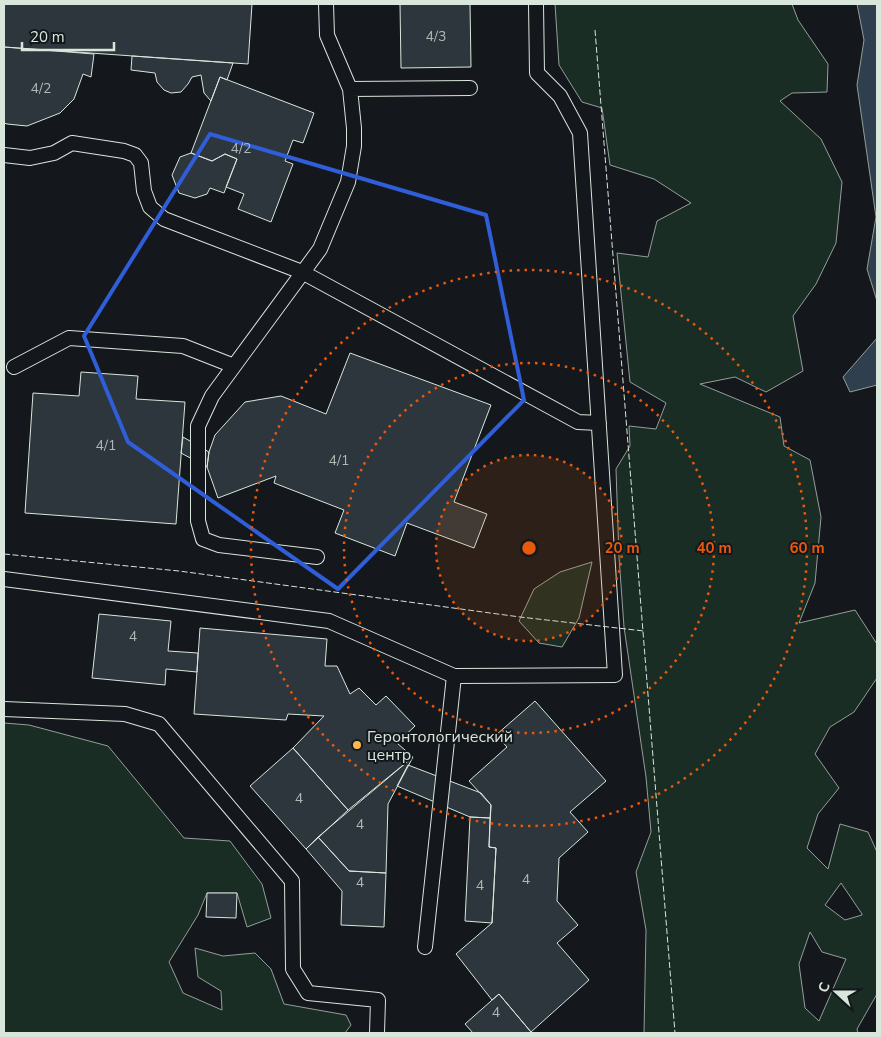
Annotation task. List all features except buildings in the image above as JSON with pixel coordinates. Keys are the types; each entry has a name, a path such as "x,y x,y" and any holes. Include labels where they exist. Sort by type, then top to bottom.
{"lane":[{"path":"317,557 219,545 203,539 198,521 198,426 212,396 320,249 348,182 354,146 350,88 326,35 326,4"},
{"path":"4,579 329,621 454,676 615,675 580,133 560,96 537,73 536,4"},
{"path":"350,88 470,88"},
{"path":"4,155 30,158 54,153 72,143 124,151 136,155 141,163 144,191 150,207 164,219 302,272 578,422 599,423"},
{"path":"14,367 69,338 183,346 234,366"},
{"path":"426,947 454,676"},
{"path":"4,709 125,714 159,724 292,881 293,969 308,993 378,1000 378,1033"}],"highlighted area":[{"path":"210,134 486,215 524,400 338,589 128,442 84,336"}],"green space":[{"path":"555,4 792,4 798,20 828,64 827,92 792,93 780,101 821,139 842,182 836,243 816,284 793,316 803,371 766,392 735,377 700,384 780,417 784,446 810,460 821,517 815,583 799,623 855,610 877,644 877,678 854,712 830,727 815,754 839,788 818,814 807,848 828,869 840,824 868,832 877,852 877,994 857,1029 858,1033 644,1033 646,930 636,872 651,832 646,777 624,627 616,469 630,446 629,426 656,429 666,403 630,382 617,253 648,257 657,221 691,203 654,179 610,165 602,108 582,102 559,65","holes":["841,883 862,914 862,915 845,920 825,905","810,932 822,952 846,959 819,1021 805,1008 799,964"]},
{"path":"592,562 579,618 562,647 539,643 519,621 534,589 560,572"},
{"path":"4,723 29,725 108,746 184,838 230,841 262,884 271,918 247,927 237,893 207,893 198,915 169,962 183,993 222,1010 221,991 198,977 195,948 223,956 255,953 271,969 284,1004 346,1015 351,1025 345,1033 4,1033"}],"water":[{"path":"857,4 877,4 877,301 867,269 876,217 857,85 864,40"},
{"path":"877,338 877,385 850,392 843,377"}],"fence":[{"path":"595,30 675,1033"},
{"path":"4,554 179,571 520,617 644,631"}],"place":[{"name":"Геронтологический центр","path":"357,745"}]}
